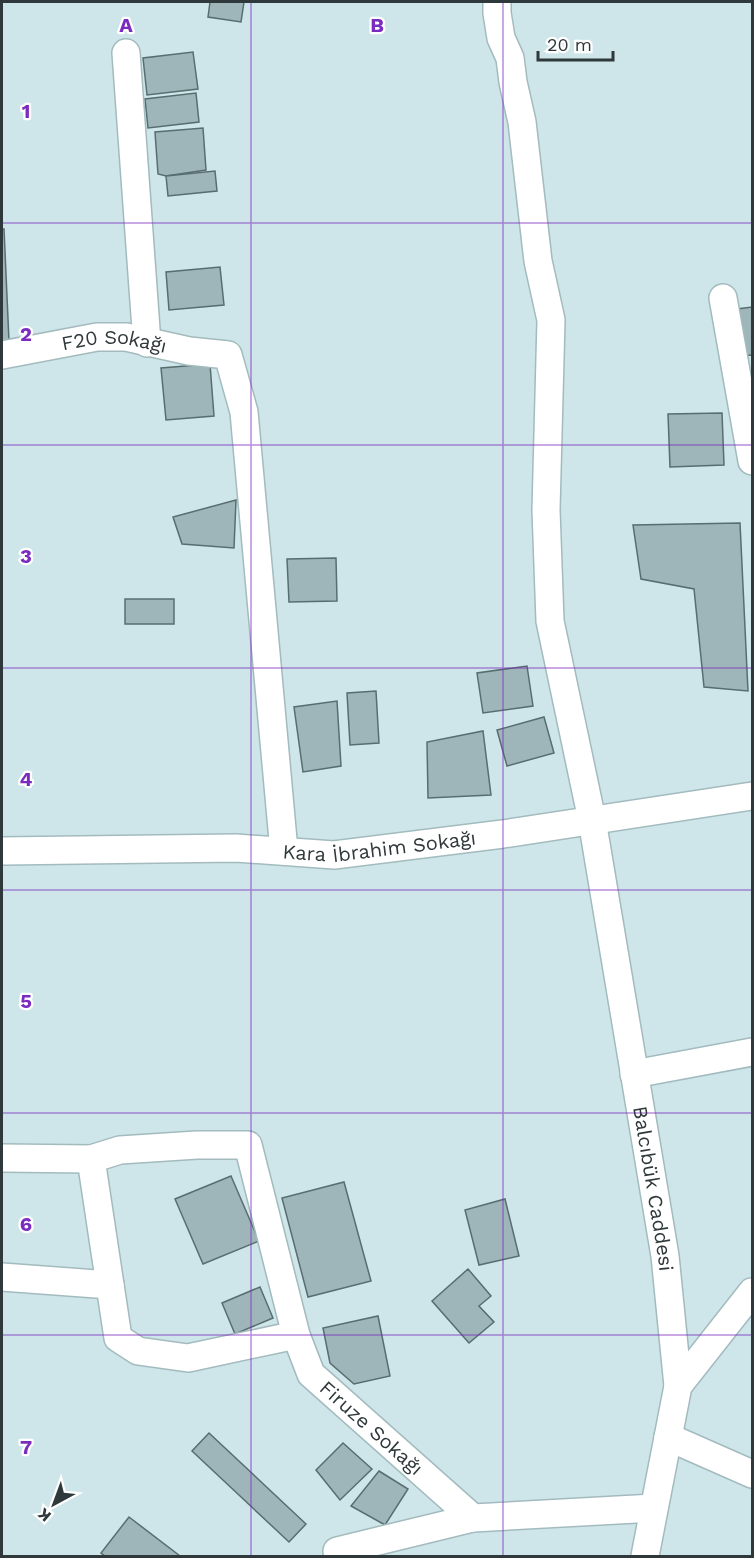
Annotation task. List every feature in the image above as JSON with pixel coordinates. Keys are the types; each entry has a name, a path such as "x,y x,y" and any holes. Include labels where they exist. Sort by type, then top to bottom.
{"street":[{"name":"Balcıbük Caddesi","path":"497,2 501,38 510,58 522,122 538,261 551,320 546,510 550,621 591,820 665,1256 678,1386 645,1557"},
{"path":"126,53 147,342"},
{"path":"723,298 753,461"},
{"name":"F20 Sokağı","path":"2,355 97,337 126,337 189,351 228,355 244,412 284,851"},
{"name":"Kara İbrahim Sokağı","path":"2,851 236,848 334,855 503,834 753,796"},
{"path":"634,1074 753,1052"},
{"name":"Firuze Sokağı","path":"91,1159 120,1150 197,1145 248,1145 296,1335 311,1374 473,1518"},
{"path":"2,1158 91,1159 118,1338 138,1351 188,1358 296,1335"},
{"path":"2,1277 110,1285"},
{"path":"678,1386 753,1292"},
{"path":"668,1437 753,1474"},
{"path":"337,1551 473,1518 654,1508"}],"building":[{"path":"210,2 244,2 241,22 208,17"},
{"path":"193,52 198,89 147,95 143,58"},
{"path":"196,93 199,122 148,128 145,99"},
{"path":"203,128 206,170 166,176 158,174 155,132"},
{"path":"215,171 217,191 168,196 166,176"},
{"path":"2,229 4,229 9,341 2,342"},
{"path":"220,267 224,305 169,310 166,272"},
{"path":"752,307 752,355 741,356 737,309"},
{"path":"210,364 214,416 166,420 161,368"},
{"path":"722,413 724,465 670,467 668,414"},
{"path":"236,500 234,548 182,544 173,517"},
{"path":"740,523 748,691 704,687 694,589 641,579 633,525"},
{"path":"336,558 337,601 289,602 287,559"},
{"path":"125,599 174,599 174,624 125,624"},
{"path":"527,666 533,706 483,713 477,673"},
{"path":"376,691 379,743 350,745 347,693"},
{"path":"337,701 341,766 303,772 294,707"},
{"path":"544,717 554,753 507,766 497,730"},
{"path":"483,731 491,795 428,798 427,742"},
{"path":"231,1176 259,1241 203,1264 175,1199"},
{"path":"344,1182 371,1281 308,1297 282,1198"},
{"path":"505,1199 519,1256 479,1265 465,1210"},
{"path":"468,1269 491,1296 479,1306 494,1322 469,1343 432,1301"},
{"path":"260,1287 273,1318 235,1334 222,1303"},
{"path":"378,1316 390,1376 354,1384 330,1363 323,1328"},
{"path":"209,1433 306,1524 289,1542 192,1451"},
{"path":"343,1443 372,1469 340,1500 316,1470"},
{"path":"379,1471 408,1489 385,1525 351,1506"},
{"path":"129,1517 180,1556 105,1556 101,1553"}]}
